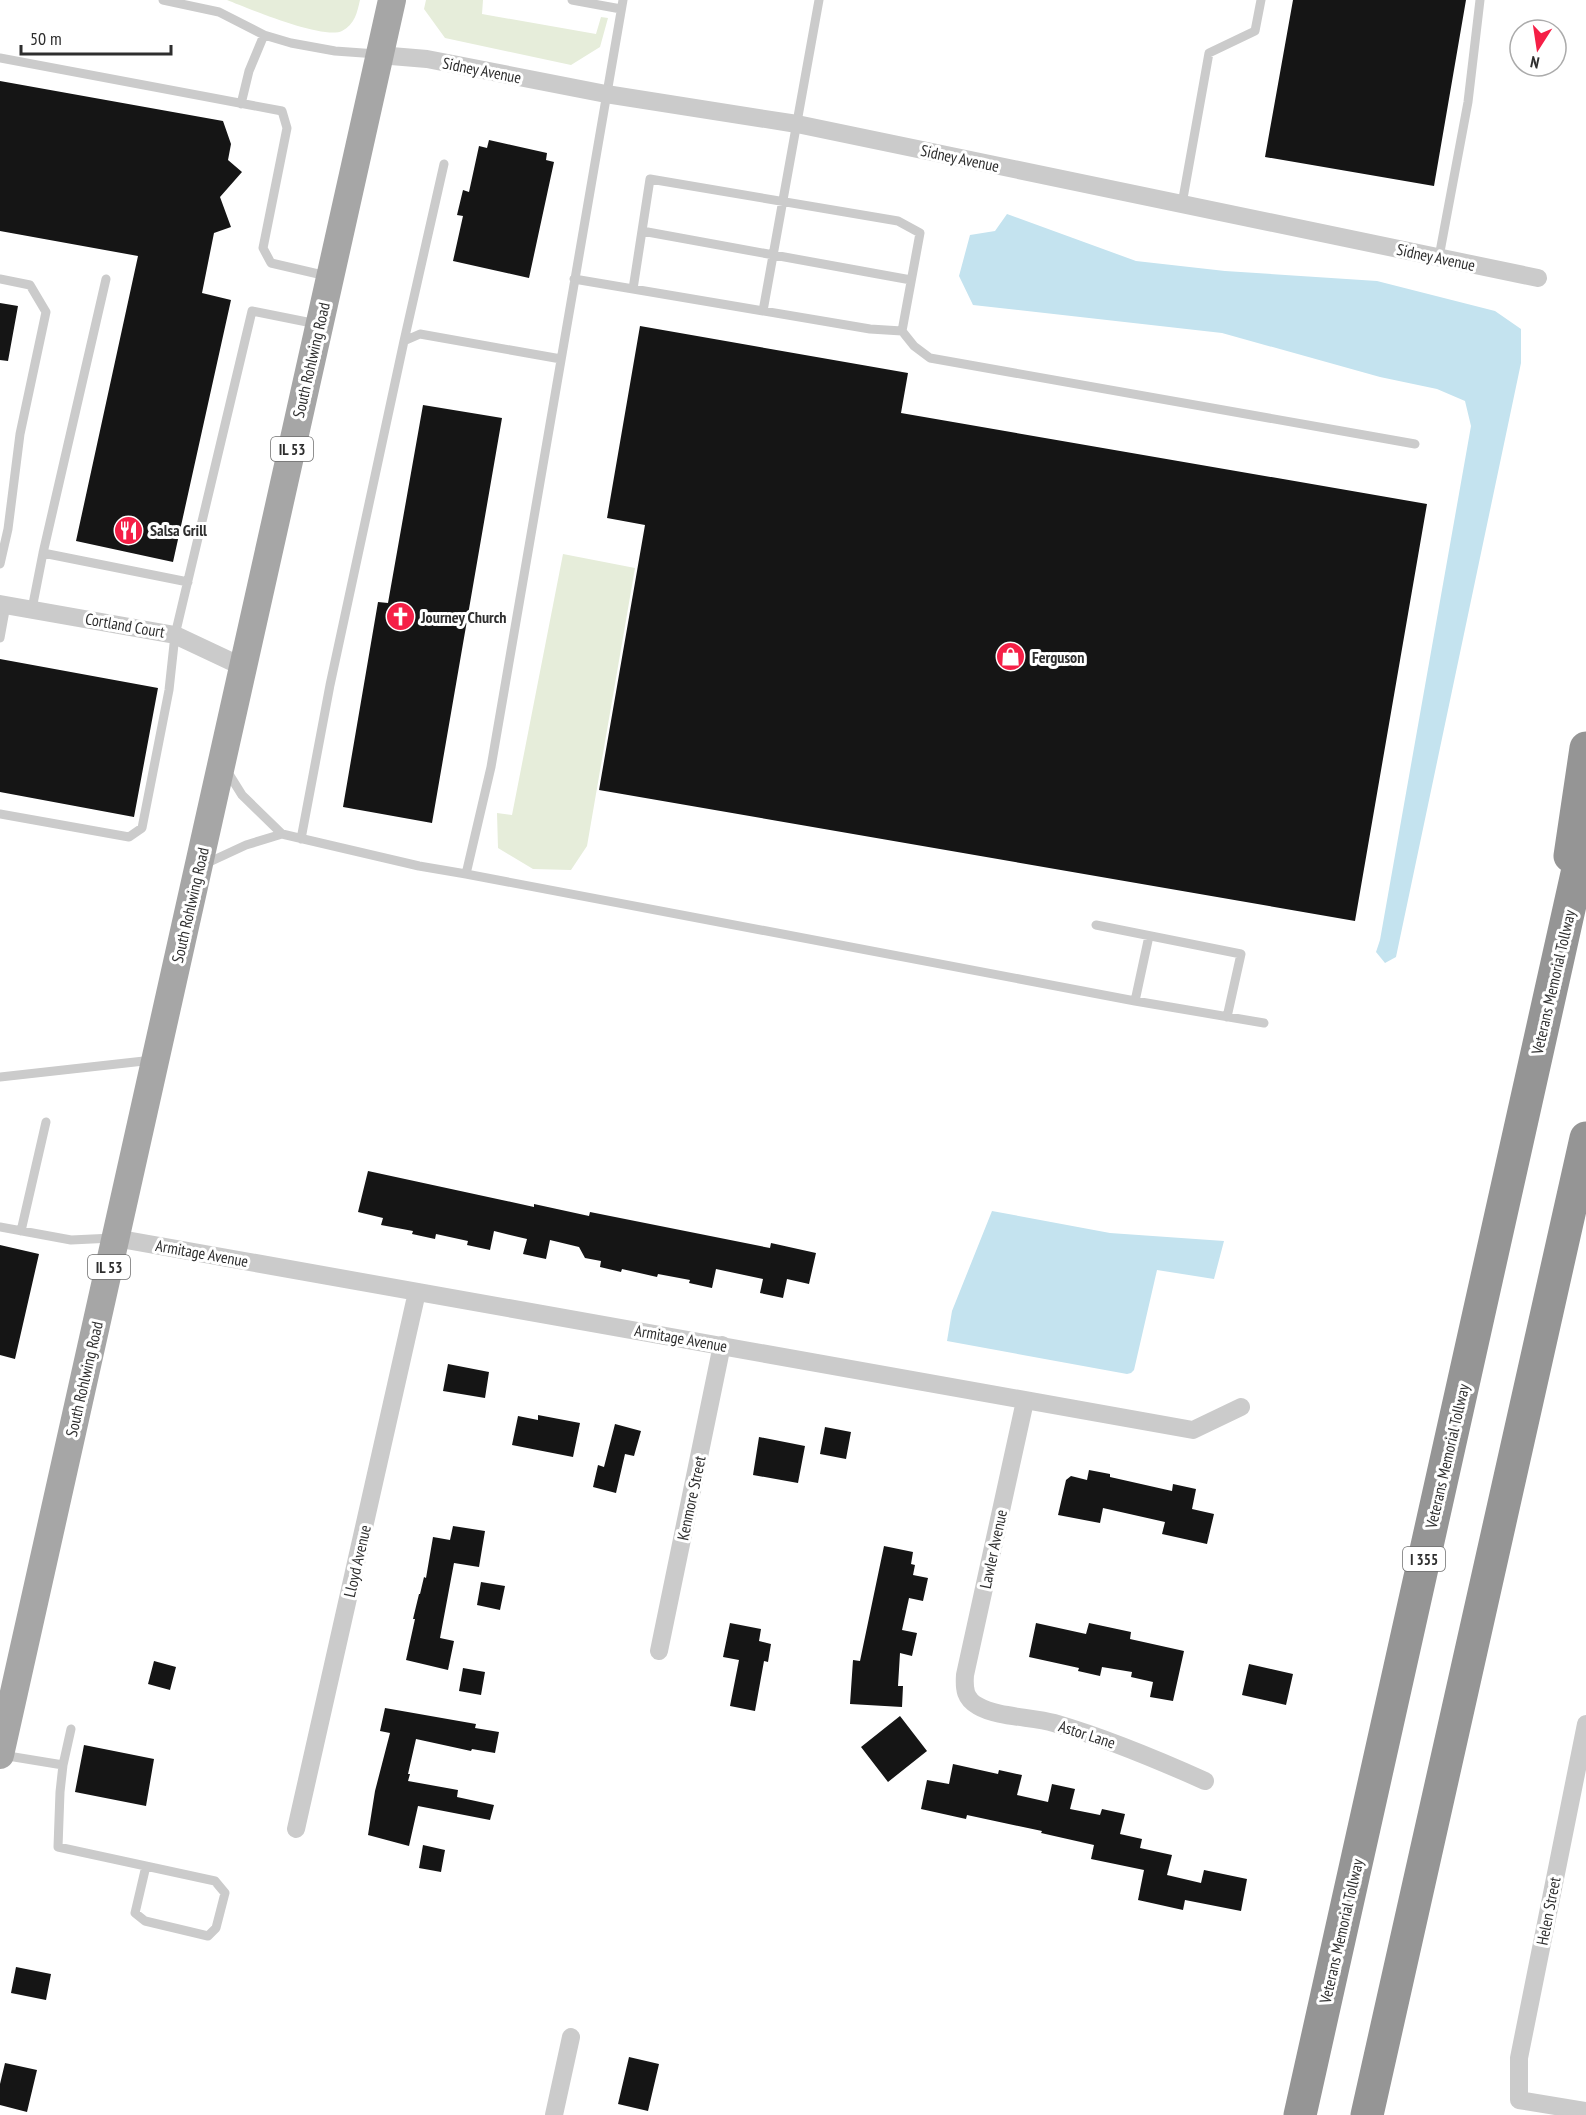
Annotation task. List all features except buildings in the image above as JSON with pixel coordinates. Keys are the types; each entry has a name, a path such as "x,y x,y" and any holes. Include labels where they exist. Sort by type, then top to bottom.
{"highway":[{"path":"1548,1003 1586,748"},
{"name":"Veterans Memorial Tollway","path":"1299,2115 1586,833"},
{"path":"1367,2115 1586,1138"}],"main road":[{"name":"IL 53","path":"379,55 392,0"},
{"name":"South Rohlwing Road","path":"0,1755 10,1666 115,1238 379,55"}],"street":[{"name":"Sidney Avenue","path":"379,55 427,59 606,94 797,124 1538,278"},
{"name":"Cortland Court","path":"3,604 175,634 243,667"},
{"name":"Armitage Avenue","path":"115,1238 1193,1430 1241,1407"},
{"name":"Lloyd Avenue","path":"296,1829 417,1292"},
{"name":"Kenmore Street","path":"659,1651 722,1345"},
{"name":"Lawler Avenue","path":"967,1697 964,1687 965,1675 1025,1401"},
{"name":"Astor Lane","path":"967,1697 979,1707 990,1711 1052,1722 1102,1738 1205,1780"},
{"name":"Helen Street","path":"1586,1724 1518,2058 1519,2100 1586,2111"},
{"path":"554,2115 572,2037"}],"lane":[{"path":"163,0 219,12 264,35 291,43 335,51 379,55"},
{"path":"466,874 491,767 622,4 572,0"},
{"path":"763,311 819,0"},
{"path":"1182,204 1209,53 1255,31 1261,0"},
{"path":"1439,257 1468,102 1480,0"},
{"path":"241,104 249,71 264,35"},
{"path":"0,58 282,111 287,128 263,248 271,263 330,277"},
{"path":"301,839 330,685 444,164"},
{"path":"633,289 651,178 898,221 920,233 902,331"},
{"path":"642,231 911,279"},
{"path":"0,279 30,285 46,312 20,434 8,529 0,564"},
{"path":"32,609 106,279"},
{"path":"574,279 870,329 902,331 914,346 930,358 1415,444"},
{"path":"0,814 129,837 142,828 169,690 175,634 252,311 320,324"},
{"path":"404,341 420,334 561,358"},
{"path":"43,553 188,582"},
{"path":"0,638 3,604"},
{"path":"222,763 242,795 282,834 301,839 418,866 1135,1001 1264,1023"},
{"path":"198,867 246,845 282,834"},
{"path":"1096,925 1242,954 1227,1017"},
{"path":"1135,1001 1149,936"},
{"path":"0,1077 155,1059"},
{"path":"21,1231 45,1122"},
{"path":"0,1227 71,1240 115,1238"},
{"path":"71,1729 60,1792 58,1846 215,1881 225,1893 216,1928 208,1936 145,1921 135,1913 146,1866"},
{"path":"0,1755 63,1766"}],"green space":[{"path":"227,0 360,0 353,22 342,31 333,33 285,22"},
{"path":"426,0 483,0 482,14 596,34 601,17 608,18 600,47 571,65 445,38 424,9"},
{"path":"563,554 635,568 587,846 571,870 533,869 498,848 497,813 512,815"}],"water":[{"path":"1007,214 1136,261 1225,271 1377,281 1495,311 1521,329 1521,363 1396,957 1385,963 1376,952 1380,940 1471,426 1465,401 1437,389 1380,377 1222,333 973,305 959,276 970,235 995,231"},
{"path":"992,1211 1110,1233 1224,1241 1214,1279 1157,1270 1134,1370 1127,1374 947,1341 952,1311"}],"place":[{"name":"Salsa Grill","path":"129,530"},
{"name":"Journey Church","path":"400,617"},
{"name":"Ferguson","path":"1011,657"}]}
